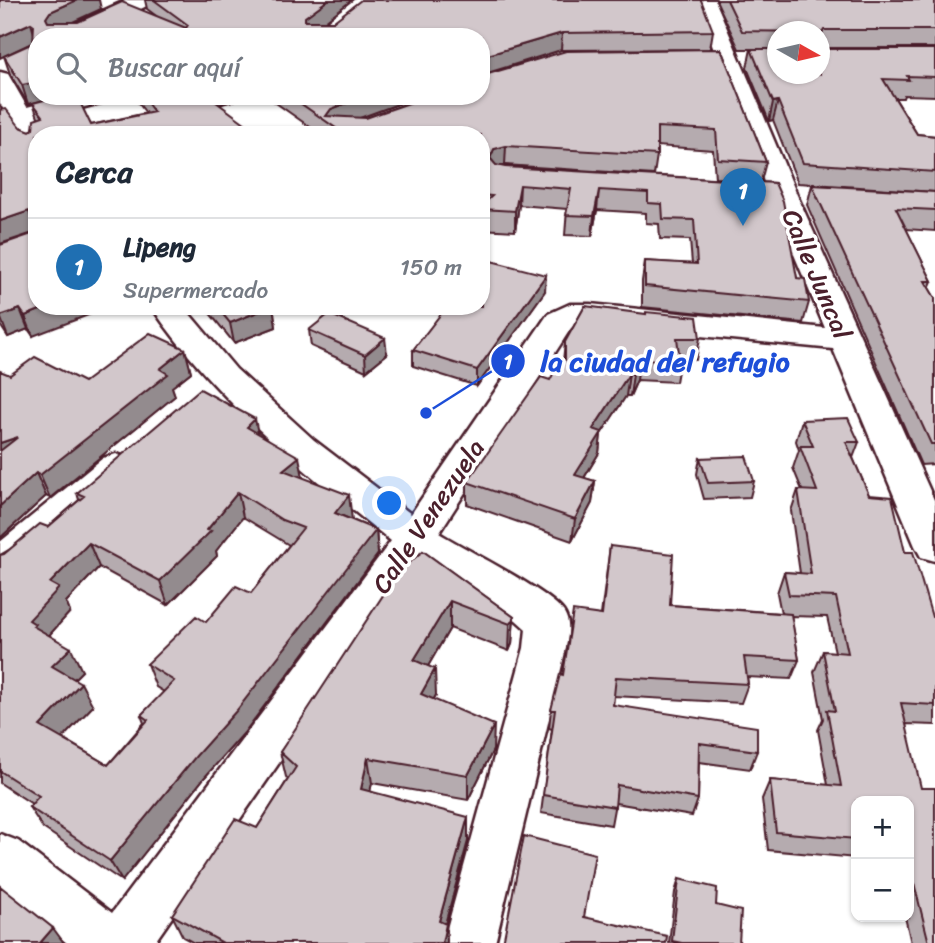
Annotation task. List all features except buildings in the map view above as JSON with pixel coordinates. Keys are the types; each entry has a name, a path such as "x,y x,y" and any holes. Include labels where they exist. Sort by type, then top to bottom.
{"street":[{"name":"Calle Juncal","path":"705,0 726,59 935,545"},
{"path":"83,28 140,1"},
{"path":"5,69 10,119 28,134"},
{"path":"10,119 65,105"},
{"name":"Calle Venezuela","path":"122,943 415,538 559,321 570,314 590,314 846,340"},
{"path":"171,315 214,386 301,449 415,538 531,608 548,623 545,648 468,943"},
{"path":"0,565 139,449"},
{"path":"0,858 110,943"}],"place":[{"name":"Lipeng","path":"743,226"},
{"name":"la ciudad del refugio","path":"426,413"}]}
